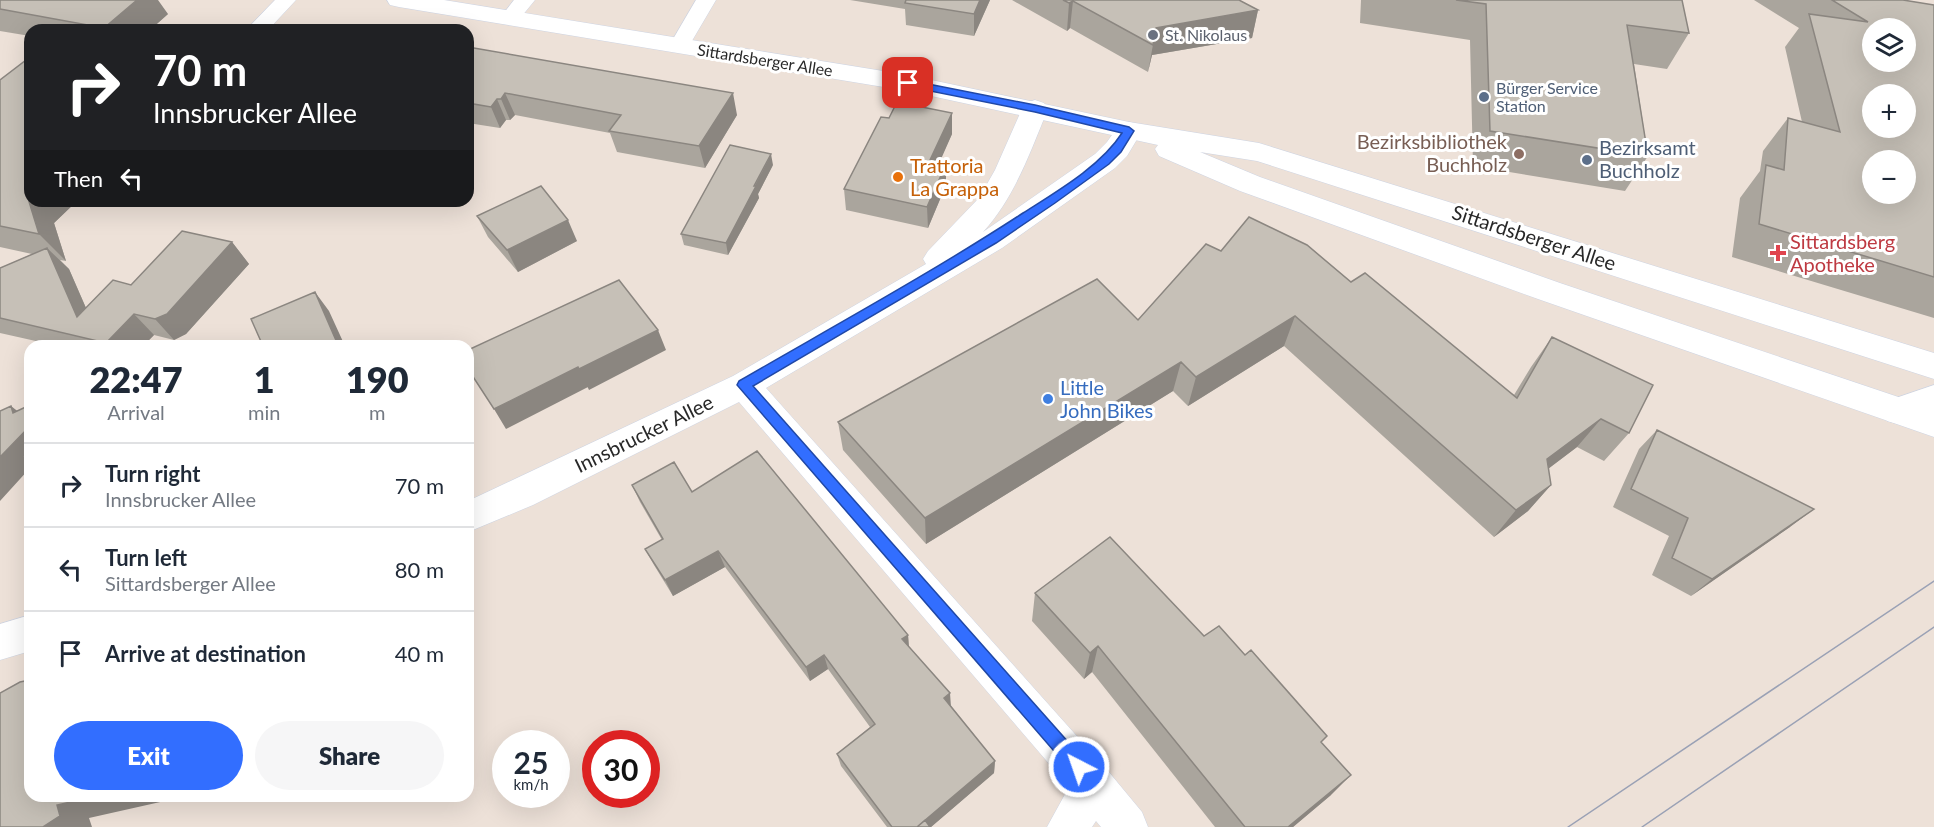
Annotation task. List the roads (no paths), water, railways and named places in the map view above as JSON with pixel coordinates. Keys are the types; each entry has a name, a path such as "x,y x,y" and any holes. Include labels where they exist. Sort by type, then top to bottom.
{"main road":[{"name":"Sittardsberger Allee","path":"399,0 517,9 679,46 908,83 1129,131 1259,152 1934,366"},
{"name":"Innsbrucker Allee","path":"909,288 988,206 1013,162 1035,109"},
{"name":"Sittardsberger Allee","path":"1129,131 1271,192 1560,295 1934,423"},
{"name":"Innsbrucker Allee","path":"474,514 521,494 744,385 992,240 1051,201 1105,161 1117,149 1129,131"},
{"path":"744,385 1094,785 1127,827"},
{"path":"1899,411 1934,398"},
{"path":"0,642 24,635"},
{"path":"1068,827 1094,785"}],"lane":[{"path":"262,24 286,0"},
{"path":"679,46 706,0"}],"tram line":[{"path":"1568,827 1934,581"},
{"path":"1642,827 1934,627"}],"place":[{"name":"St. Nikolaus","path":"1153,35"},
{"name":"Bürger Service Station","path":"1484,97"},
{"name":"Bezirksbibliothek Buchholz","path":"1519,154"},
{"name":"Bezirksamt Buchholz","path":"1587,160"},
{"name":"Trattoria La Grappa","path":"898,177"},
{"name":"Sittardsberg Apotheke","path":"1778,253"},
{"name":"Little John Bikes","path":"1048,399"}]}
